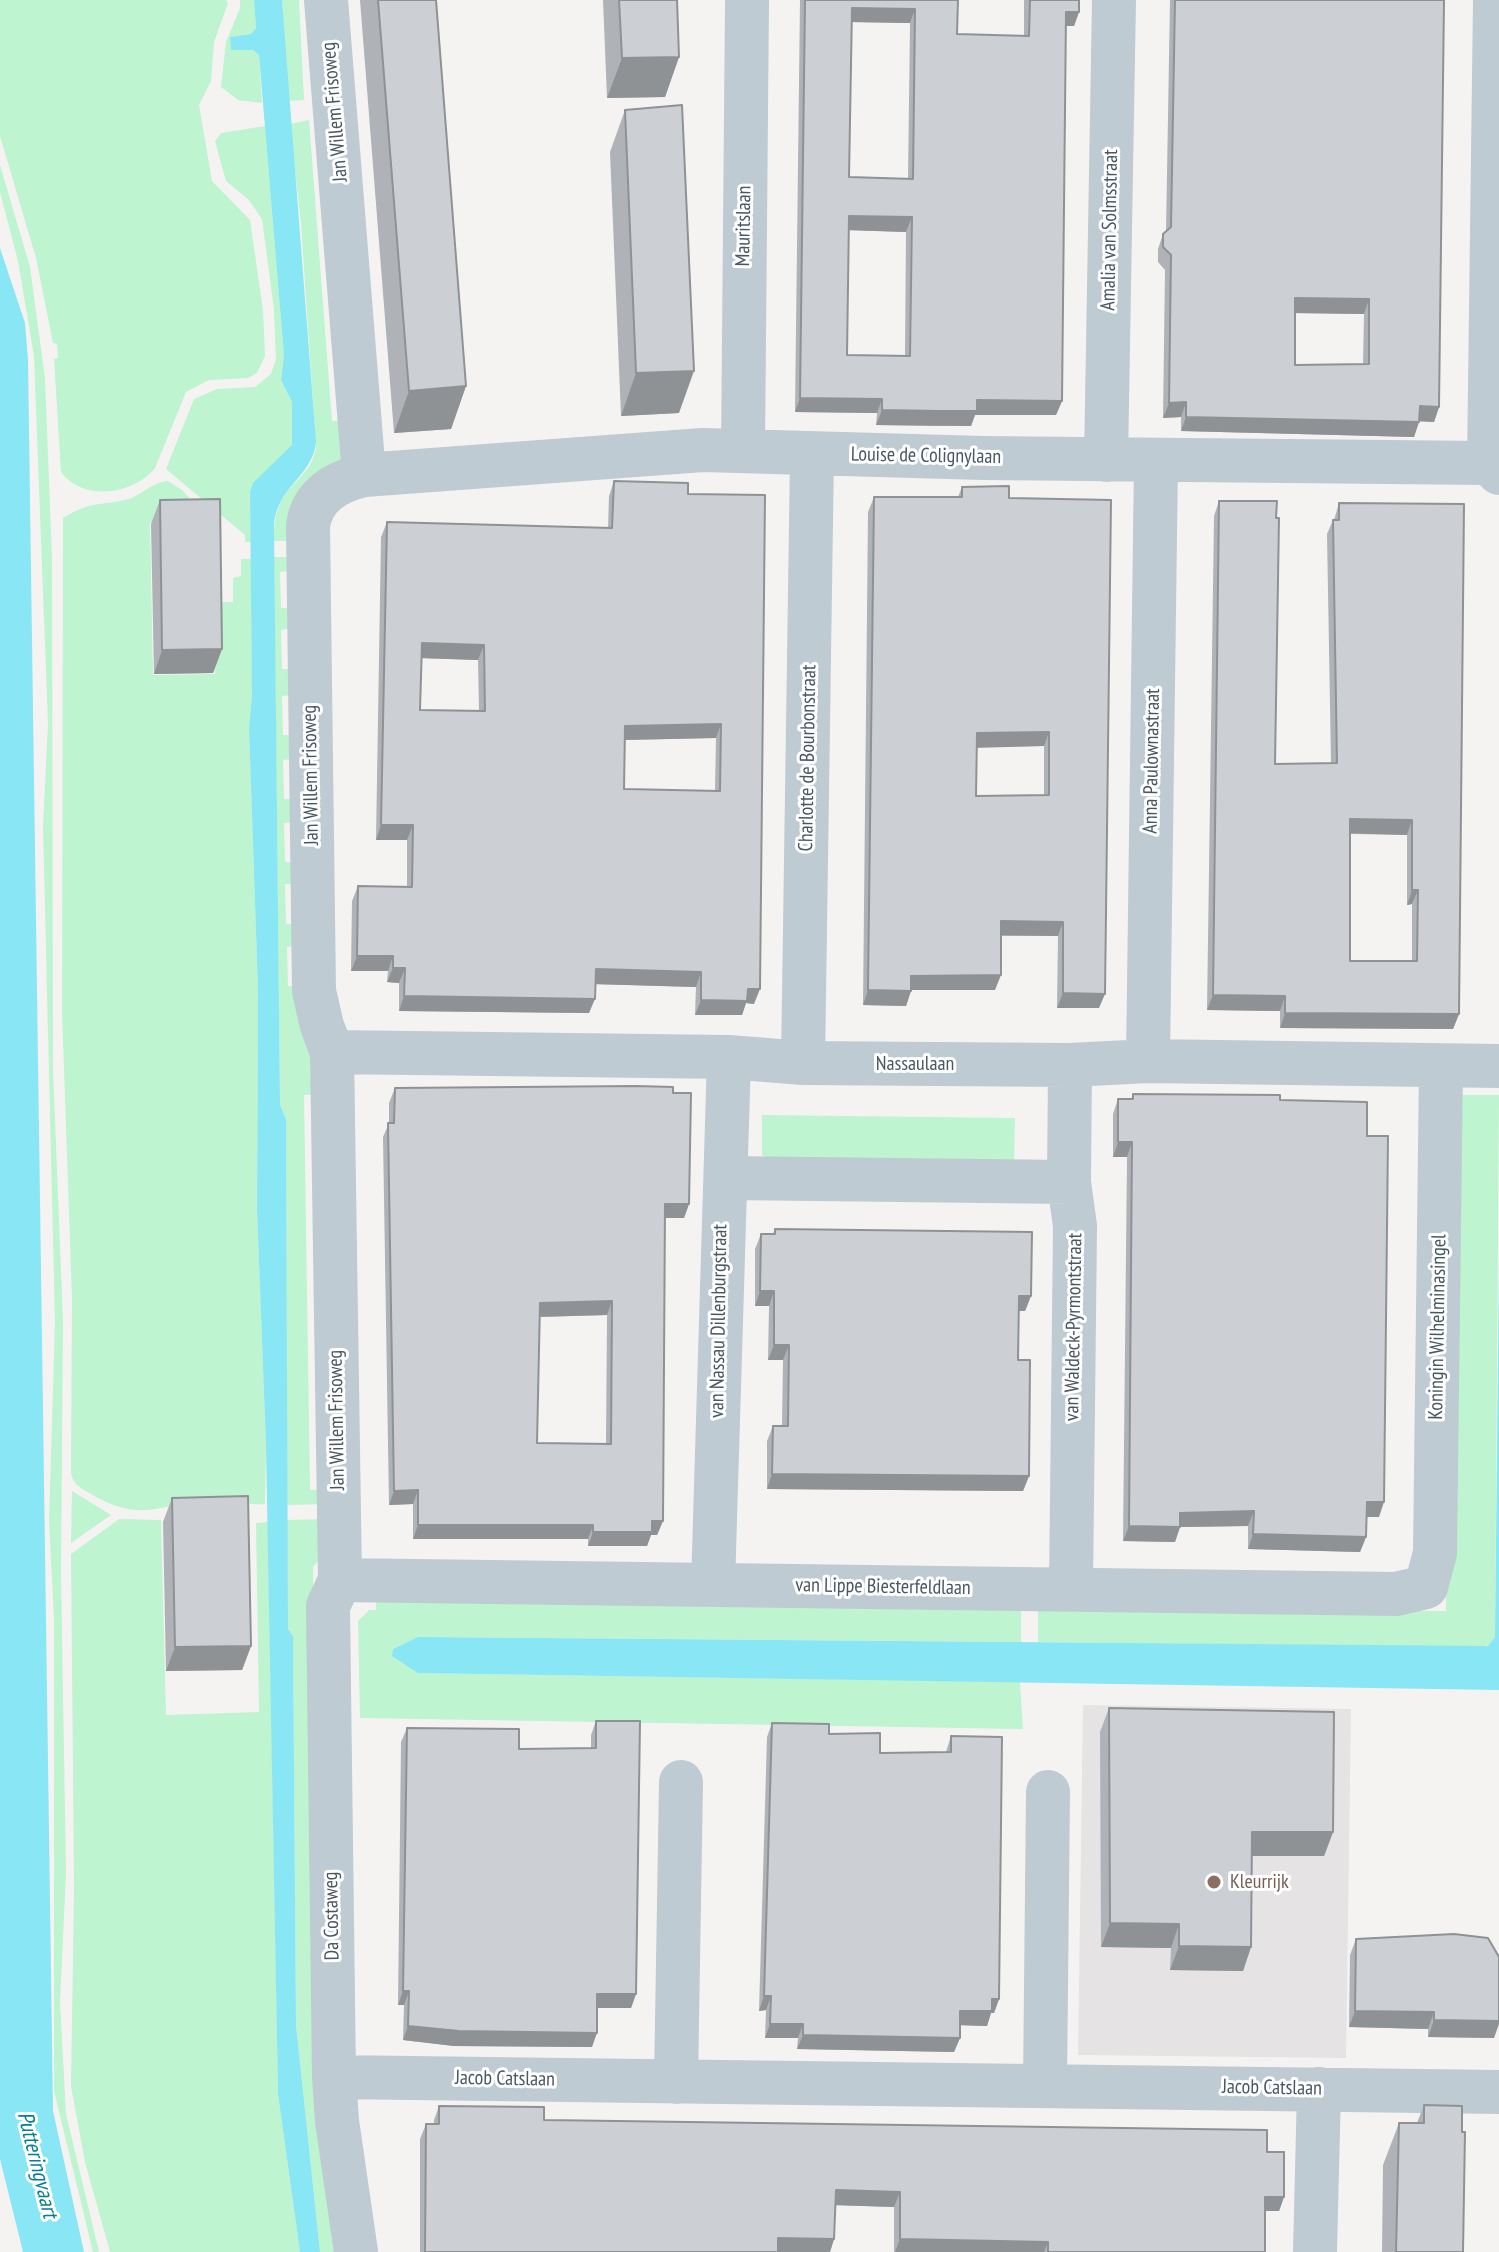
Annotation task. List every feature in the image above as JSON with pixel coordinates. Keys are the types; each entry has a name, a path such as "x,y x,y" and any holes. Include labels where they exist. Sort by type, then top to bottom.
{"street":[{"name":"Jan Willem Frisoweg","path":"326,0 364,475 342,480 323,494 310,509 308,526 314,991 332,1052 340,1580"},
{"name":"Mauritslaan","path":"743,451 747,0"},
{"name":"Amalia van Solmsstraat","path":"1106,460 1114,0"},
{"path":"1494,468 1495,0"},
{"name":"Louise de Colignylaan","path":"364,475 703,450 1494,468"},
{"name":"Charlotte de Bourbonstraat","path":"803,1063 812,454"},
{"name":"Anna Paulownastraat","path":"1148,1061 1156,460"},
{"name":"Nassaulaan","path":"332,1052 729,1057 803,1063 1070,1065 1148,1061 1499,1066"},
{"name":"van Nassau Dillenburgstraat","path":"713,1585 721,1223 728,1178 729,1057"},
{"name":"van Waldeck-Pyrmontstraat","path":"1070,1065 1069,1182 1075,1226 1071,1589"},
{"name":"Koningin Wilhelminasingel","path":"1426,1587 1435,1553 1441,1066"},
{"path":"728,1178 1069,1182"},
{"name":"van Lippe Biesterfeldlaan","path":"340,1580 1396,1594 1426,1587"},
{"name":"Da Costaweg","path":"340,1580 328,1606 334,2077 337,2121 356,2252"},
{"path":"676,2082 681,1782"},
{"path":"1045,2085 1048,1792"},
{"name":"Jacob Catslaan","path":"334,2077 1499,2092"},
{"path":"1315,2252 1319,2089"}],"shaded area":[{"name":"Kleurrijk","path":"1083,1705 1351,1709 1346,2058 1078,2055"}],"green space":[{"path":"0,0 226,0 228,3 214,42 211,81 199,105 212,181 250,220 263,310 265,356 257,373 248,378 209,380 186,392 155,468 146,477 121,489 95,491 82,488 70,482 61,472 54,359 58,358 57,344 53,343 36,258 0,136"},
{"path":"240,0 254,0 256,28 251,34 230,37 231,50 253,50 259,55 262,103 238,100 221,87 226,42 240,8"},
{"path":"282,0 299,0 304,100 288,101"},
{"path":"309,120 332,421 348,421 342,457 296,541 274,541 279,506 307,470 316,447 301,224 290,124"},
{"path":"265,126 284,356 281,380 292,402 292,445 250,492 251,542 245,542 245,535 166,469 194,399 217,389 255,387 271,374 276,359 274,310 262,219 248,199 226,181 215,141 221,133"},
{"path":"0,165 30,267 45,378 52,558 53,1069 63,1322 61,1573 66,1873 60,2003 66,2114 99,2252 93,2252 54,2091 54,1619 49,1521 55,1322 43,826 48,724 34,356 18,261 0,192"},
{"path":"168,481 182,490 211,522 150,523 153,675 215,674 213,602 233,602 233,578 241,576 241,559 251,559 252,695 249,729 258,989 257,1209 266,1446 265,1504 216,1499 140,1510 126,1509 91,1494 76,1483 71,1473 72,1299 62,1012 63,518 90,506 129,499"},
{"path":"274,557 292,557 289,571 280,572 281,608 291,608 291,628 281,630 282,669 292,669 292,695 282,696 283,735 293,735 293,759 283,760 284,799 294,799 294,822 284,823 285,862 295,863 295,884 285,884 286,924 296,924 296,946 287,947 288,986 297,987 318,1094 304,1095 310,1490 325,1490 325,1504 287,1505 286,1119 280,1105"},
{"path":"1459,1095 1499,1095 1495,1637 1491,1644 1483,1647 1038,1642 1038,1606 1446,1611 1451,1114"},
{"path":"762,1115 1015,1118 1014,1164 780,1163 762,1155"},
{"path":"72,1491 111,1515 71,1543"},
{"path":"119,1519 161,1520 166,1715 259,1712 256,1523 268,1522 278,2094 300,2252 110,2252 85,2162 71,2086 74,1888 71,1554"},
{"path":"326,1519 318,1561 313,1567 317,1856 340,2252 320,2252 296,2025 293,1636 288,1629 287,1520"},
{"path":"376,1597 1021,1606 1021,1642 418,1637 393,1649 418,1673 1020,1682 1023,1729 360,1718 358,1621 369,1610 376,1610"}],"water":[{"path":"254,0 282,0 316,442 308,464 281,501 274,526 280,1105 286,1119 288,1629 293,1636 296,2025 320,2252 300,2252 278,2094 266,1446 257,1209 258,989 249,729 252,695 250,492 253,483 292,445 292,402 281,380 284,356 259,55 253,50 231,50 230,37 251,34 256,28"},
{"name":"Putteringvaart","path":"0,248 25,323 28,360 53,2111 84,2252 23,2252 0,2159"},
{"path":"1499,1261 1499,1690 418,1673 392,1656 393,1649 418,1637 1488,1646 1495,1637"}],"building":[{"path":"378,0 436,0 466,386 409,391"},
{"path":"619,0 677,0 679,57 622,58"},
{"path":"805,0 958,0 957,34 1029,36 1030,0 1079,0 1079,12 1066,12 1062,401 977,400 977,411 939,411 882,410 882,399 800,398","holes":["852,8 915,9 913,179 849,177","849,216 912,217 910,356 847,355"]},
{"path":"1175,0 1444,0 1439,407 1420,406 1419,422 1186,417 1186,402 1169,403 1171,255 1163,247 1163,234 1171,227","holes":["1295,298 1369,299 1369,364 1295,365"]},
{"path":"682,105 694,371 636,373 625,110"},
{"path":"614,481 688,483 688,494 765,495 760,989 748,989 747,1001 701,1000 701,972 596,969 595,999 404,996 405,968 393,968 393,956 357,956 358,886 412,887 413,825 381,825 387,522 612,528","holes":["422,643 484,645 485,711 420,710","721,724 720,791 624,789 625,726"]},
{"path":"1009,486 1009,498 1111,500 1105,994 1063,993 1063,922 1001,921 1001,975 911,976 911,991 868,990 874,497 962,497 962,487","holes":["1049,732 1049,795 976,796 977,733"]},
{"path":"220,499 222,649 162,650 160,500"},
{"path":"1219,501 1277,501 1275,764 1337,763 1333,520 1339,520 1339,503 1464,504 1459,1014 1285,1013 1285,996 1213,995","holes":["1350,819 1412,820 1412,890 1418,890 1417,961 1350,961"]},
{"path":"636,1086 673,1087 673,1093 691,1093 689,1204 665,1204 663,1521 652,1521 652,1532 593,1532 593,1525 418,1525 418,1490 394,1491 388,1123 394,1123 395,1088","holes":["612,1301 611,1444 537,1443 540,1303"]},
{"path":"1133,1094 1280,1095 1280,1100 1367,1102 1367,1136 1388,1136 1384,1502 1367,1502 1366,1537 1253,1534 1254,1511 1180,1513 1180,1527 1129,1526 1132,1142 1118,1142 1118,1099 1133,1099"},
{"path":"775,1229 1032,1232 1031,1296 1019,1296 1018,1360 1030,1360 1029,1476 772,1474 773,1426 788,1426 789,1345 774,1345 774,1291 760,1291 761,1234 775,1234"},
{"path":"248,1496 251,1646 175,1647 172,1498"},
{"path":"1109,1708 1334,1712 1333,1832 1252,1832 1251,1947 1179,1946 1179,1924 1110,1923"},
{"path":"596,1721 640,1721 636,1994 597,1994 597,2033 459,2031 408,2026 409,1991 403,1991 407,1728 519,1729 519,1749 596,1748"},
{"path":"772,1723 829,1724 829,1734 880,1733 880,1753 951,1752 951,1736 1002,1737 999,1999 992,1999 992,2011 960,2011 960,2038 803,2035 803,2024 770,2024 771,1996 764,1996"},
{"path":"1454,1934 1488,1938 1499,1957 1499,2021 1434,2020 1434,2012 1355,2011 1356,1939"},
{"path":"1424,2105 1462,2106 1462,2132 1465,2132 1463,2252 1396,2252 1399,2123 1424,2123"},
{"path":"439,2106 544,2107 544,2120 1267,2130 1267,2152 1284,2152 1284,2197 1265,2197 1265,2252 1048,2252 1048,2242 900,2239 900,2192 836,2190 834,2239 778,2238 778,2252 425,2252 426,2124 439,2124"}],"place":[{"name":"Kleurrijk","path":"1214,1882"}]}
